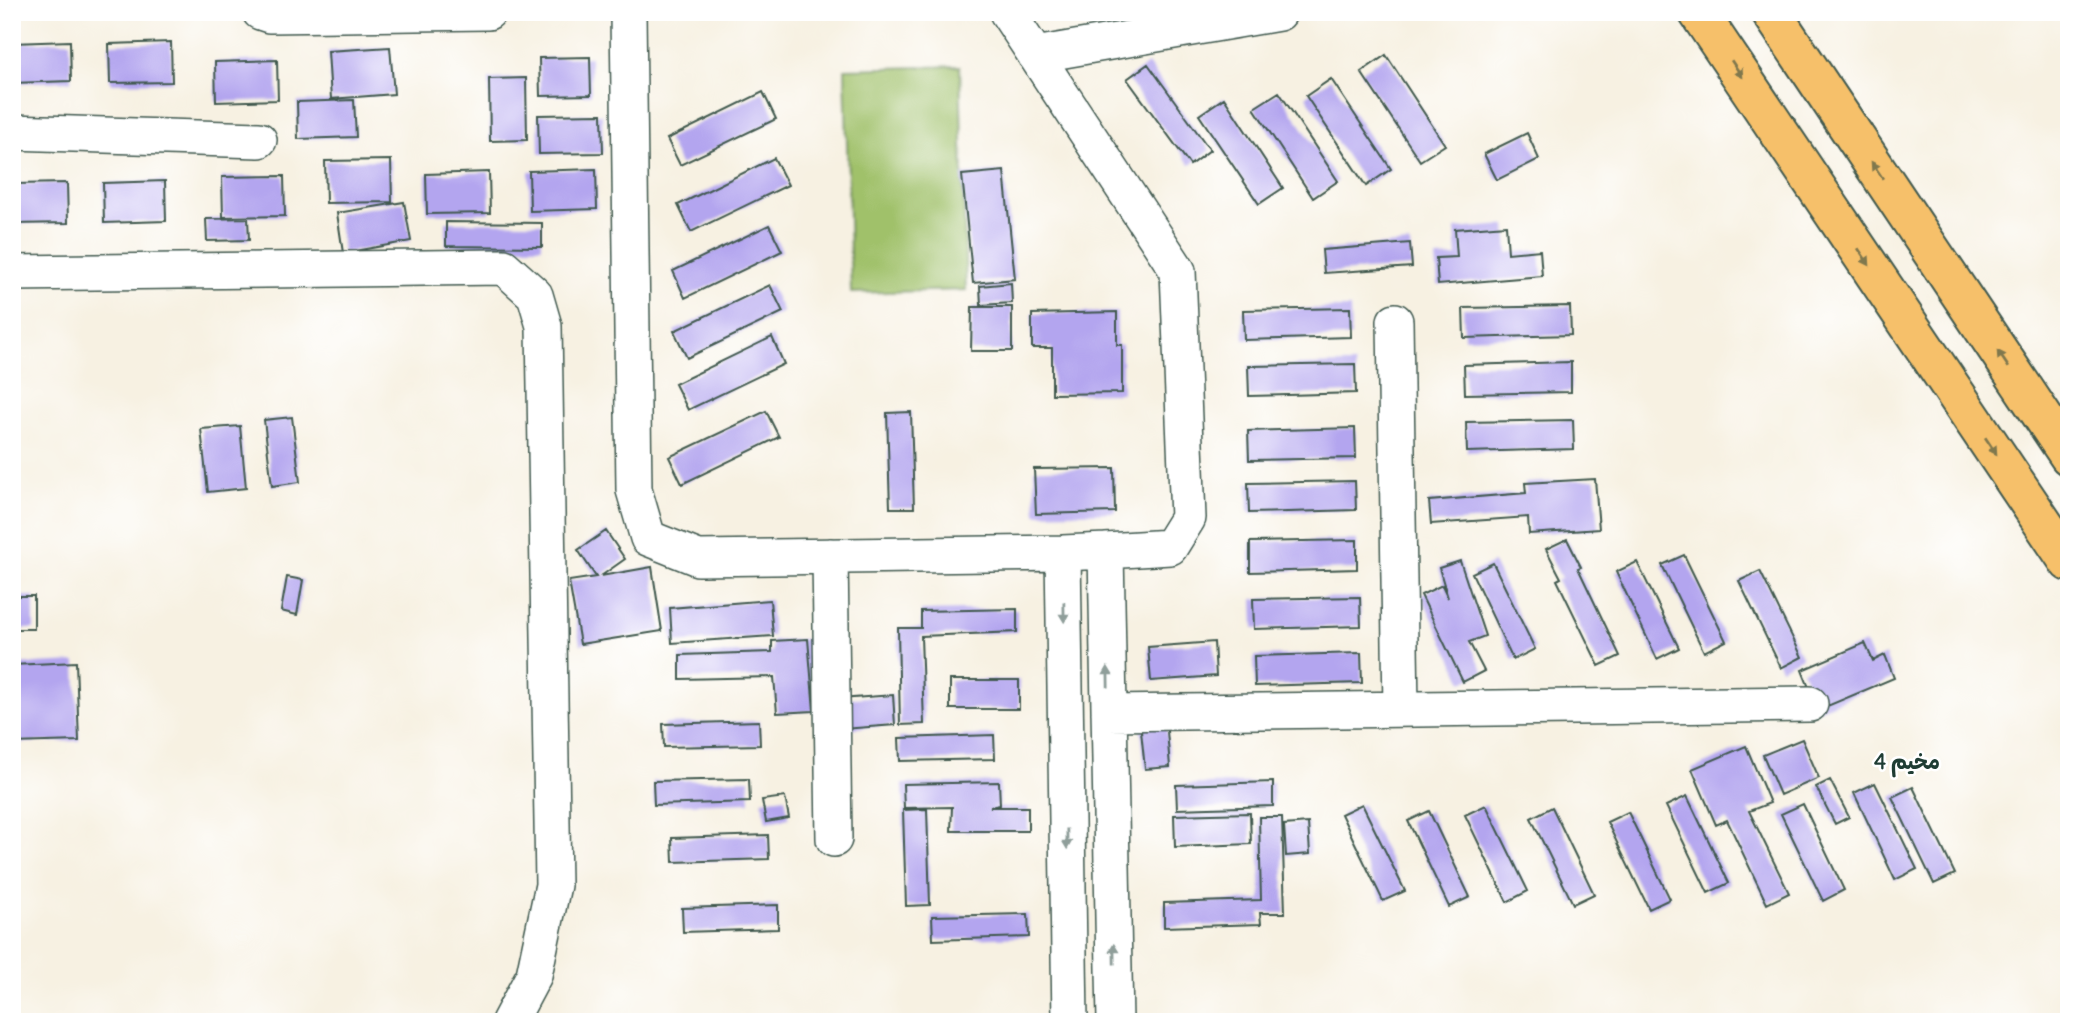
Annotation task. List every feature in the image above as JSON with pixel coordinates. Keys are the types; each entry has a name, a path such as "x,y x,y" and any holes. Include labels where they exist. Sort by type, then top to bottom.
{"main road":[{"path":"1698,12 2069,562"},
{"path":"1771,12 2069,456"}],"street":[{"path":"260,12 269,15 488,12"},
{"path":"628,12 634,489 649,538 698,558 1063,553 1170,547 1188,519 1178,271 1007,12"},
{"path":"1035,55 1279,13"},
{"path":"12,132 259,140"},
{"path":"12,274 504,267 535,295 544,326 553,885 534,975 509,1022"},
{"path":"1395,321 1401,709"},
{"path":"1106,551 1115,1022"},
{"path":"1063,553 1070,1022"},
{"path":"830,556 834,839"},
{"path":"1109,713 1810,704"}],"green space":[{"path":"960,66 966,290 851,293 845,69"}],"building":[{"path":"70,41 71,81 12,83 12,43"},
{"path":"171,42 172,82 110,83 109,44"},
{"path":"390,47 394,94 331,99 328,51"},
{"path":"1386,55 1445,145 1420,161 1361,72"},
{"path":"590,57 591,95 540,96 539,58"},
{"path":"277,60 278,100 216,102 215,62"},
{"path":"1148,64 1210,150 1190,165 1127,79"},
{"path":"526,78 527,140 490,141 489,79"},
{"path":"1331,79 1391,169 1366,186 1306,96"},
{"path":"763,92 776,119 680,165 667,139"},
{"path":"1279,92 1338,181 1313,198 1254,108"},
{"path":"1224,98 1283,188 1259,204 1199,115"},
{"path":"354,100 356,137 298,139 297,102"},
{"path":"602,114 603,153 539,154 538,115"},
{"path":"1527,133 1539,159 1497,180 1484,154"},
{"path":"774,158 788,185 691,232 678,205"},
{"path":"391,160 392,202 326,203 325,161"},
{"path":"596,169 597,209 530,211 529,171"},
{"path":"1004,171 1015,279 973,283 962,175"},
{"path":"489,172 490,213 427,214 426,174"},
{"path":"12,176 15,184 67,183 68,223 12,224"},
{"path":"284,176 285,216 223,217 222,177"},
{"path":"165,181 166,221 104,223 103,183"},
{"path":"404,202 411,241 343,253 337,213"},
{"path":"248,218 249,240 207,241 206,219"},
{"path":"446,222 542,223 542,247 446,246"},
{"path":"769,225 782,251 685,298 673,271"},
{"path":"1506,225 1508,253 1540,250 1542,276 1438,285 1436,258 1457,257 1455,229"},
{"path":"1410,243 1412,267 1324,273 1322,250"},
{"path":"1011,283 1012,303 981,305 980,286"},
{"path":"770,285 783,312 687,358 674,331"},
{"path":"1570,306 1571,335 1464,338 1463,308"},
{"path":"972,307 1012,307 1012,351 971,351"},
{"path":"1350,308 1351,337 1244,340 1243,310"},
{"path":"1117,312 1117,345 1122,345 1122,393 1052,394 1052,348 1032,348 1032,314"},
{"path":"772,337 784,364 688,410 675,384"},
{"path":"1571,362 1571,392 1465,394 1464,365"},
{"path":"1355,364 1356,393 1249,396 1248,366"},
{"path":"766,411 779,437 682,484 669,457"},
{"path":"911,412 914,508 890,508 887,413"},
{"path":"292,417 300,482 272,486 264,420"},
{"path":"1573,420 1574,449 1467,452 1466,422"},
{"path":"240,426 246,488 208,492 201,429"},
{"path":"1355,428 1356,458 1249,460 1248,431"},
{"path":"1114,468 1115,512 1036,514 1034,469"},
{"path":"1595,479 1599,529 1529,534 1528,517 1431,524 1429,501 1526,493 1525,483"},
{"path":"1355,481 1356,510 1249,513 1248,483"},
{"path":"606,531 625,559 601,576 652,567 662,631 580,644 569,581 596,577 578,550"},
{"path":"1567,539 1620,656 1599,666 1557,580 1561,578 1546,549"},
{"path":"1357,540 1357,569 1250,572 1250,542"},
{"path":"1684,555 1726,641 1704,652 1662,565"},
{"path":"1460,561 1485,636 1469,642 1484,671 1463,682 1421,595 1442,585 1448,598 1439,568"},
{"path":"1637,562 1679,648 1657,659 1616,572"},
{"path":"1493,563 1535,649 1513,660 1472,573"},
{"path":"1760,571 1802,657 1781,668 1739,581"},
{"path":"287,577 303,580 297,615 281,611"},
{"path":"12,596 34,596 34,629 12,629"},
{"path":"1360,597 1361,626 1254,629 1253,599"},
{"path":"770,600 773,636 672,643 670,608"},
{"path":"1017,609 1017,632 921,636 924,724 900,725 898,628 921,628 921,611"},
{"path":"808,639 814,711 777,713 774,677 680,679 680,655 772,652 772,641"},
{"path":"1214,642 1216,676 1151,681 1148,647"},
{"path":"1865,643 1873,661 1885,655 1894,678 1818,710 1802,670"},
{"path":"1361,653 1362,683 1255,686 1254,656"},
{"path":"76,662 79,741 12,743 12,665"},
{"path":"950,680 1019,680 1019,709 950,709"},
{"path":"893,695 895,725 843,729 840,699"},
{"path":"1166,719 1170,767 1145,769 1140,721"},
{"path":"759,721 760,745 664,747 663,724"},
{"path":"994,735 995,759 900,761 899,738"},
{"path":"1802,739 1819,778 1780,795 1763,755"},
{"path":"1746,746 1770,803 1749,811 1789,893 1767,904 1727,820 1716,825 1692,769"},
{"path":"749,779 750,802 654,805 653,781"},
{"path":"1830,780 1849,817 1835,824 1816,787"},
{"path":"999,782 1000,805 990,807 1028,807 1028,831 951,831 952,807 904,808 903,784"},
{"path":"1273,782 1273,806 1177,809 1176,785"},
{"path":"1875,783 1917,869 1895,880 1854,793"},
{"path":"1913,787 1955,874 1934,884 1892,797"},
{"path":"1687,796 1729,883 1708,893 1666,806"},
{"path":"785,797 789,818 766,822 762,800"},
{"path":"1362,804 1405,891 1383,901 1341,814"},
{"path":"1803,804 1844,890 1823,901 1781,814"},
{"path":"1486,805 1528,891 1507,902 1465,815"},
{"path":"1552,807 1594,894 1573,904 1531,818"},
{"path":"927,809 930,905 906,906 903,810"},
{"path":"1429,811 1470,897 1449,907 1408,821"},
{"path":"1628,812 1670,899 1649,909 1607,822"},
{"path":"1250,813 1251,844 1175,847 1174,815"},
{"path":"1259,817 1282,817 1285,913 1260,913 1261,924 1164,927 1164,903 1261,900"},
{"path":"1308,823 1310,854 1286,856 1284,825"},
{"path":"768,835 769,859 673,862 672,838"},
{"path":"778,905 778,929 683,932 682,908"},
{"path":"1028,914 1029,937 933,940 932,916"}],"district":[{"name":"مخيم 4","path":"1907,761"}]}
